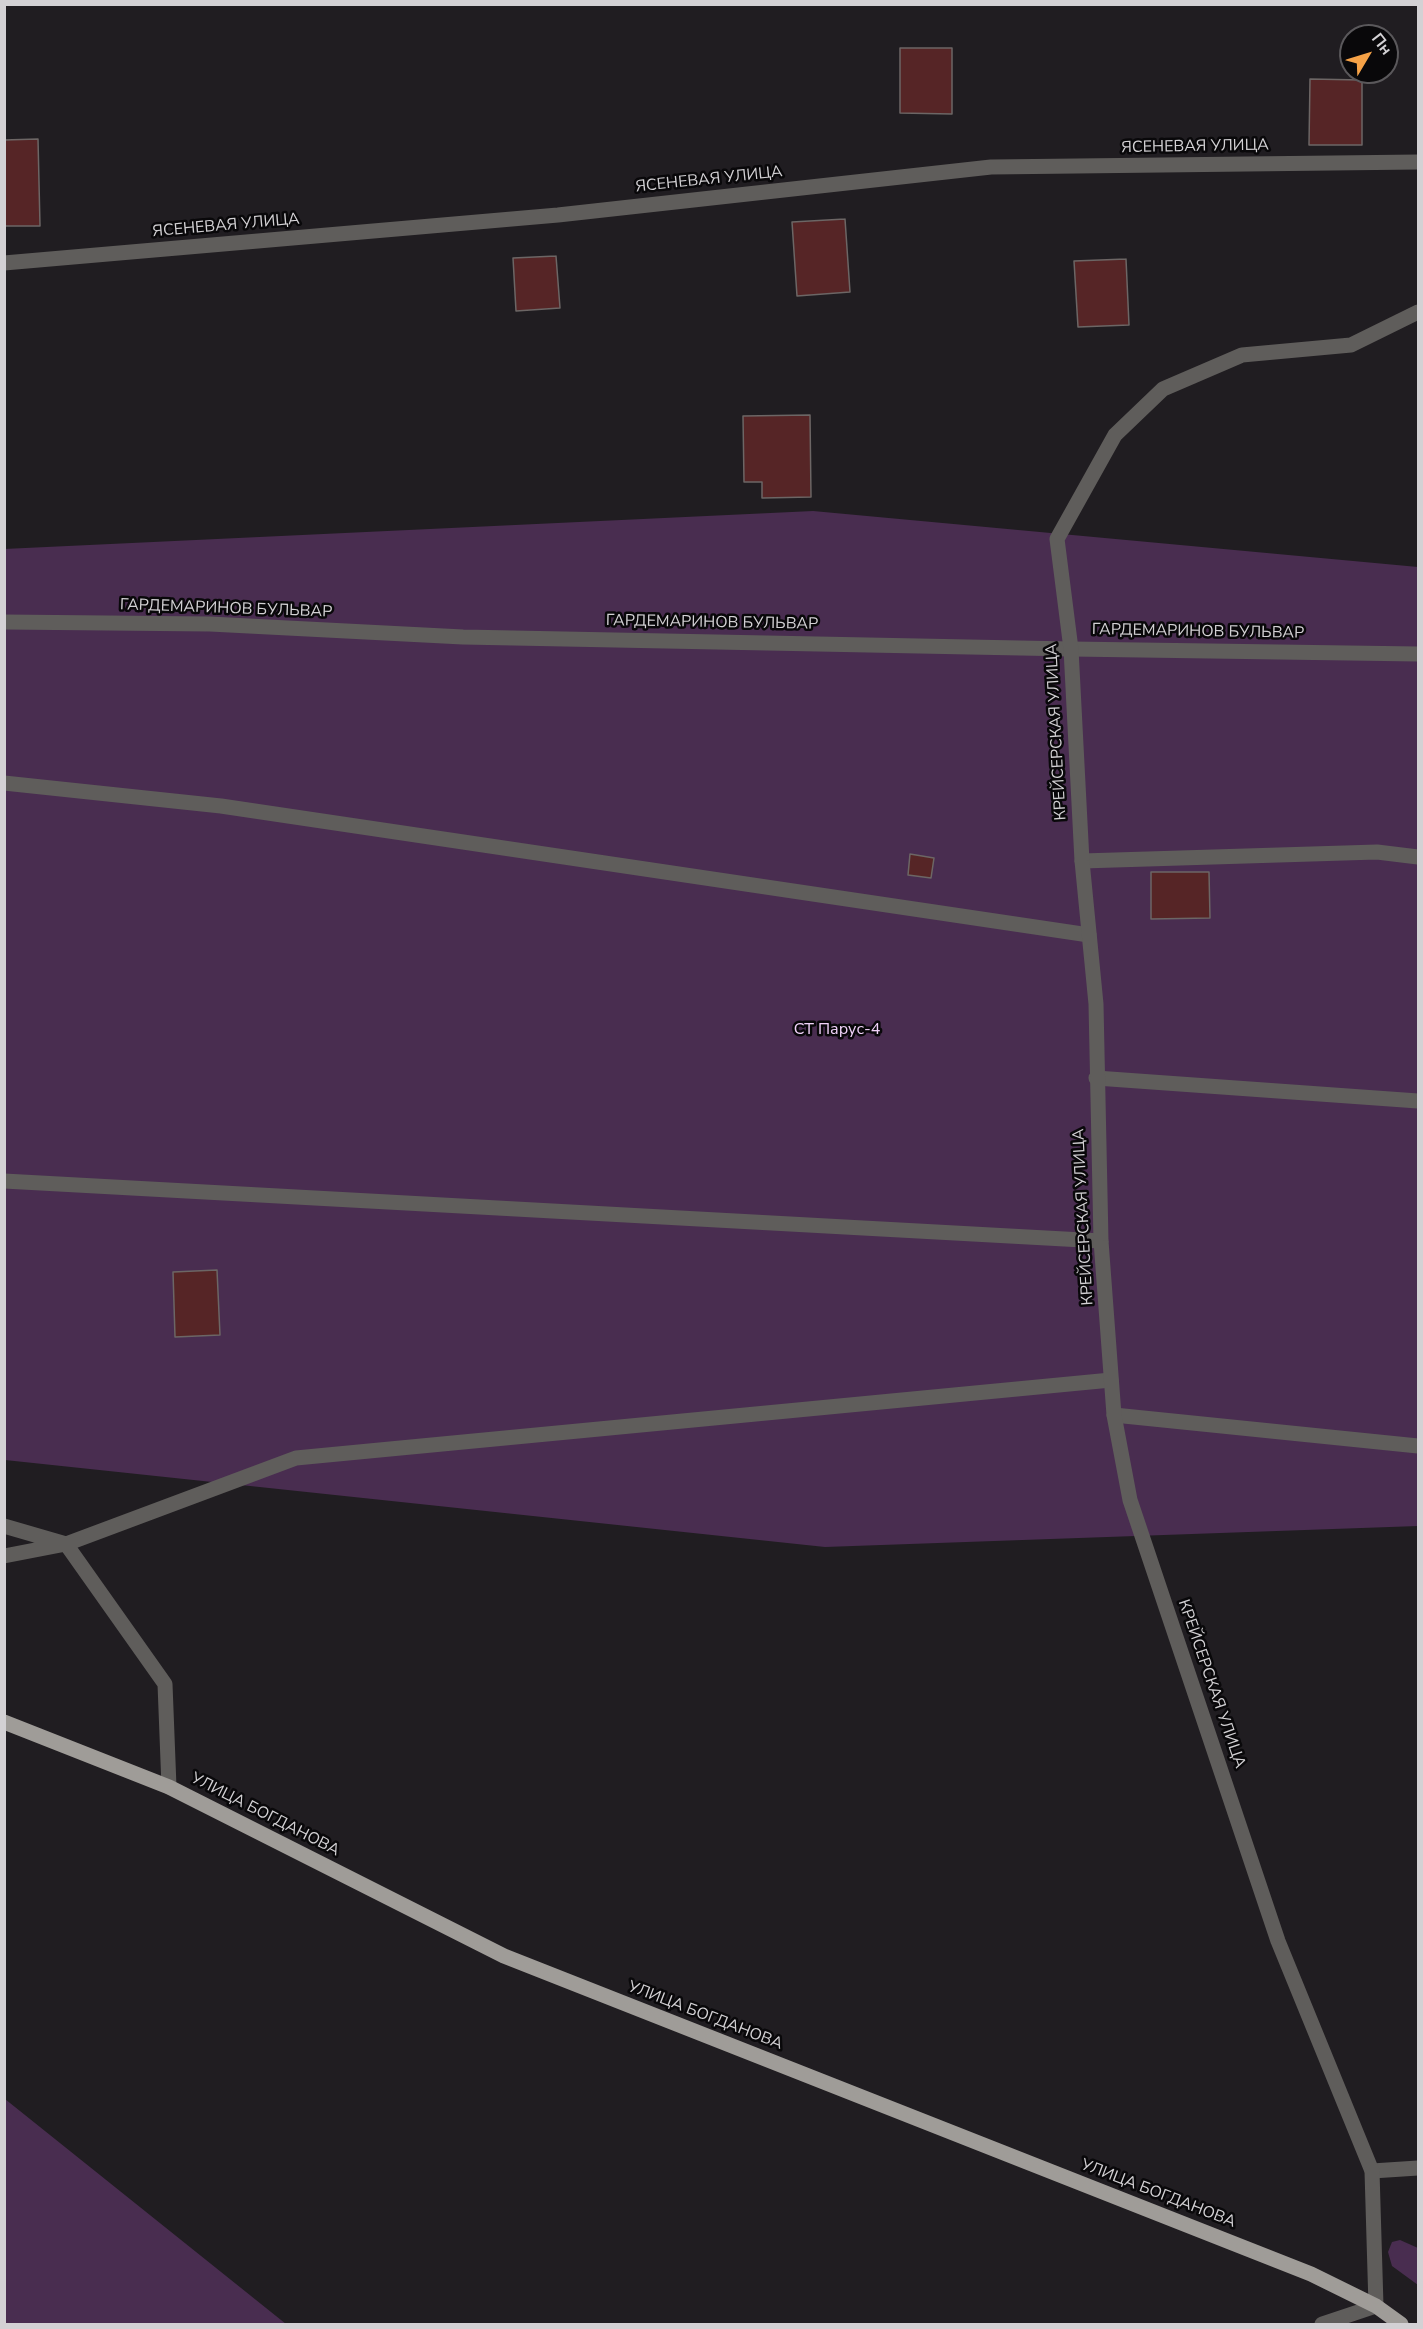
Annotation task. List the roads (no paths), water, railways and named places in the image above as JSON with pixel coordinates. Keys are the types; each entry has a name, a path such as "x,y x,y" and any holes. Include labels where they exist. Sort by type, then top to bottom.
{"main road":[{"name":"УЛИЦА БОГДАНОВА","path":"4,1722 169,1786 504,1956 1311,2274 1376,2306 1401,2325"}],"street":[{"name":"ЯСЕНЕВАЯ УЛИЦА","path":"4,263 558,215 991,167 1419,162"},
{"name":"КРЕЙСЕРСКАЯ УЛИЦА","path":"1376,2306 1372,2171 1278,1941 1130,1500 1113,1415 1101,1241 1096,1004 1082,861 1071,649 1057,539 1115,435 1163,390 1242,355 1351,345 1419,312"},
{"name":"ГАРДЕМАРИНОВ БУЛЬВАР","path":"4,622 210,624 464,637 1419,654"},
{"path":"4,783 221,806 1089,935"},
{"path":"1082,861 1377,852 1419,856"},
{"path":"1096,1078 1419,1101"},
{"path":"4,1181 1101,1241"},
{"path":"4,1556 66,1544 296,1458 1112,1380"},
{"path":"1113,1415 1419,1446"},
{"path":"4,1526 66,1544 165,1684 169,1786"},
{"path":"1372,2171 1419,2168"},
{"path":"1322,2325 1376,2306"}],"park label":[{"name":"СТ Парус-4","path":"837,1030"}]}
